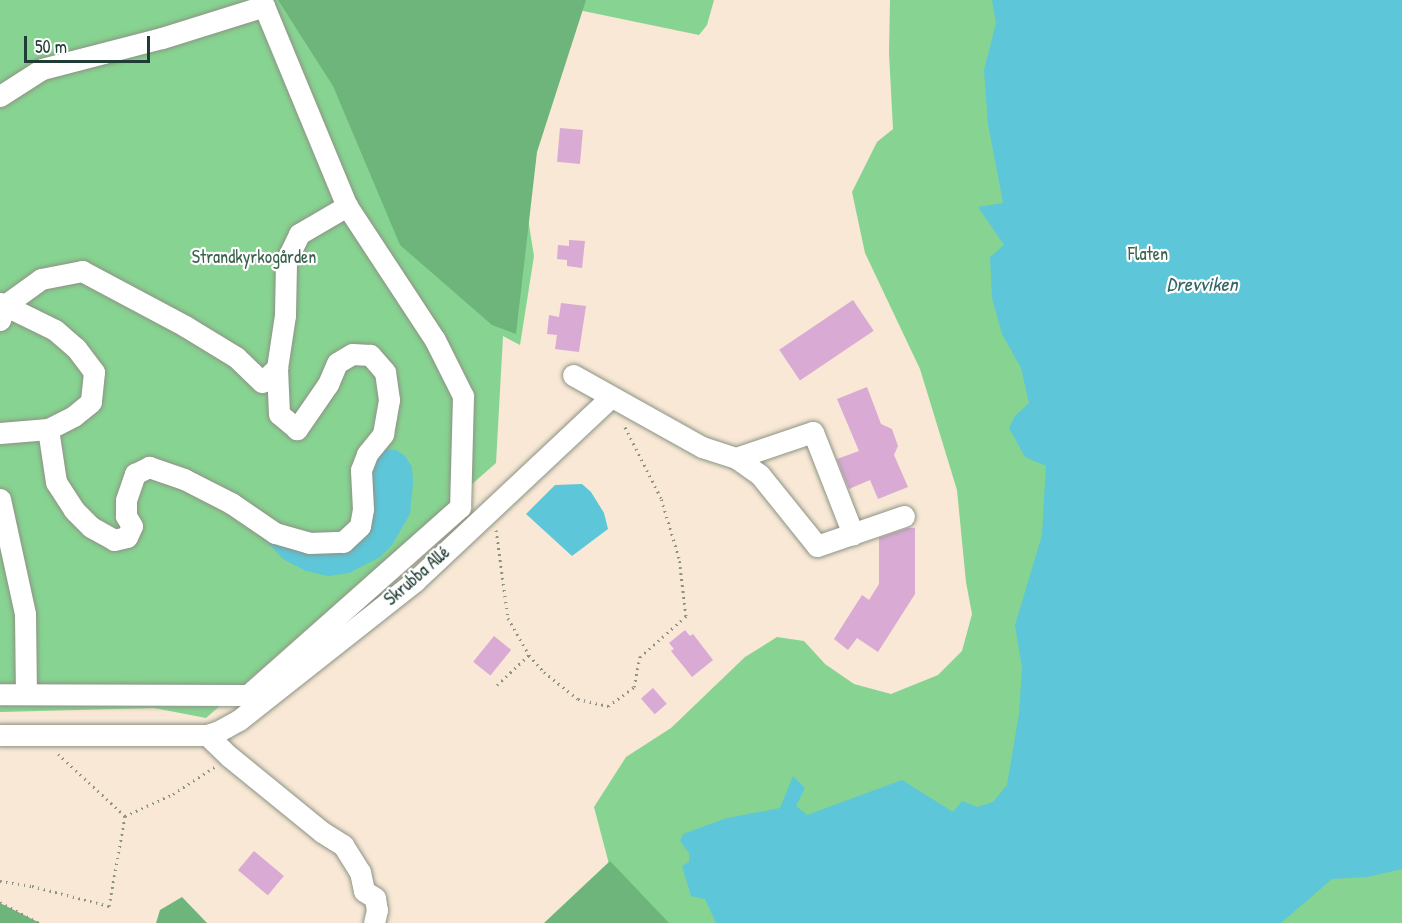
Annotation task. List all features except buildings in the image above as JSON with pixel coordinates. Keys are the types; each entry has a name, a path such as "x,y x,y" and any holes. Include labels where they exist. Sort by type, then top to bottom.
{"street":[{"path":"0,96 42,69 162,38 263,3 347,206 435,340 463,396 460,507 248,695 0,694"},
{"path":"48,429 56,482 74,510 85,521 114,540 127,537 132,526 126,516 126,500 135,474 149,467 184,480 231,503 275,534 309,543 343,542 360,526 363,509 361,470 367,454 383,434 389,400 385,372 370,355 352,354 337,363 328,384 297,429 279,414 277,368 285,315 286,261 299,234 347,206"},
{"path":"2,309 41,279 82,271 185,326 236,357 262,382 277,368"},
{"path":"0,433 48,429 74,416 91,402 94,372 76,348 55,330 2,309"},
{"path":"573,375 702,447 735,458 760,475 817,546 904,516"},
{"name":"Skrubba Allé","path":"0,735 207,735 219,732 239,720 415,581 611,397"},
{"path":"735,458 813,432 853,534"},
{"path":"0,499 25,614 26,694"},
{"path":"207,735 230,757 322,832 343,845 360,872 364,891 375,898 377,910 374,923"}],"path":[{"path":"493,508 508,618 529,655 544,672 578,699 608,706 634,687 640,657 686,616 679,558 661,498 623,423"},
{"path":"496,685 529,655"},
{"path":"37,735 125,816"},
{"path":"125,816 173,794 230,757"},
{"path":"0,881 32,886 109,906 125,816"},
{"path":"0,902 39,923"}],"green space":[{"name":"Strandkyrkogården","path":"0,0 714,0 707,25 699,35 564,7 523,187 534,256 520,345 503,336 496,463 206,718 154,708 0,712"},
{"path":"278,0 586,0 537,152 516,334 492,325 400,245 333,86"},
{"name":"Drevviken","path":"890,0 1402,0 1402,923 636,923 609,864 594,807 626,757 671,728 745,657 777,637 804,641 825,664 854,684 891,694 938,675 962,651 972,614 966,582 957,490 920,369 865,253 852,192 877,142 893,129 889,53"},
{"path":"610,861 669,923 544,923"},
{"path":"182,897 207,923 156,923 160,910"},
{"path":"0,903 40,923 0,923"}],"water":[{"name":"Drevviken","path":"992,0 1402,0 1402,869 1367,877 1332,879 1281,923 716,923 705,899 691,896 682,866 689,862 689,853 680,841 683,834 727,818 780,808 793,776 805,788 796,806 807,815 902,780 953,812 962,801 977,807 993,802 1007,785 1019,714 1022,669 1015,625 1042,535 1046,466 1025,457 1009,428 1015,416 1029,403 1021,368 1002,334 992,298 990,257 1004,245 978,207 1003,203 988,124 984,70 996,23"},
{"path":"381,449 396,450 405,456 412,467 413,484 410,514 392,545 380,557 349,573 328,576 306,571 283,559 258,532 355,538 365,468"},
{"path":"582,484 591,492 604,513 608,529 572,556 526,514 555,485"}],"park label":[{"name":"Flaten","path":"1148,254"}]}
